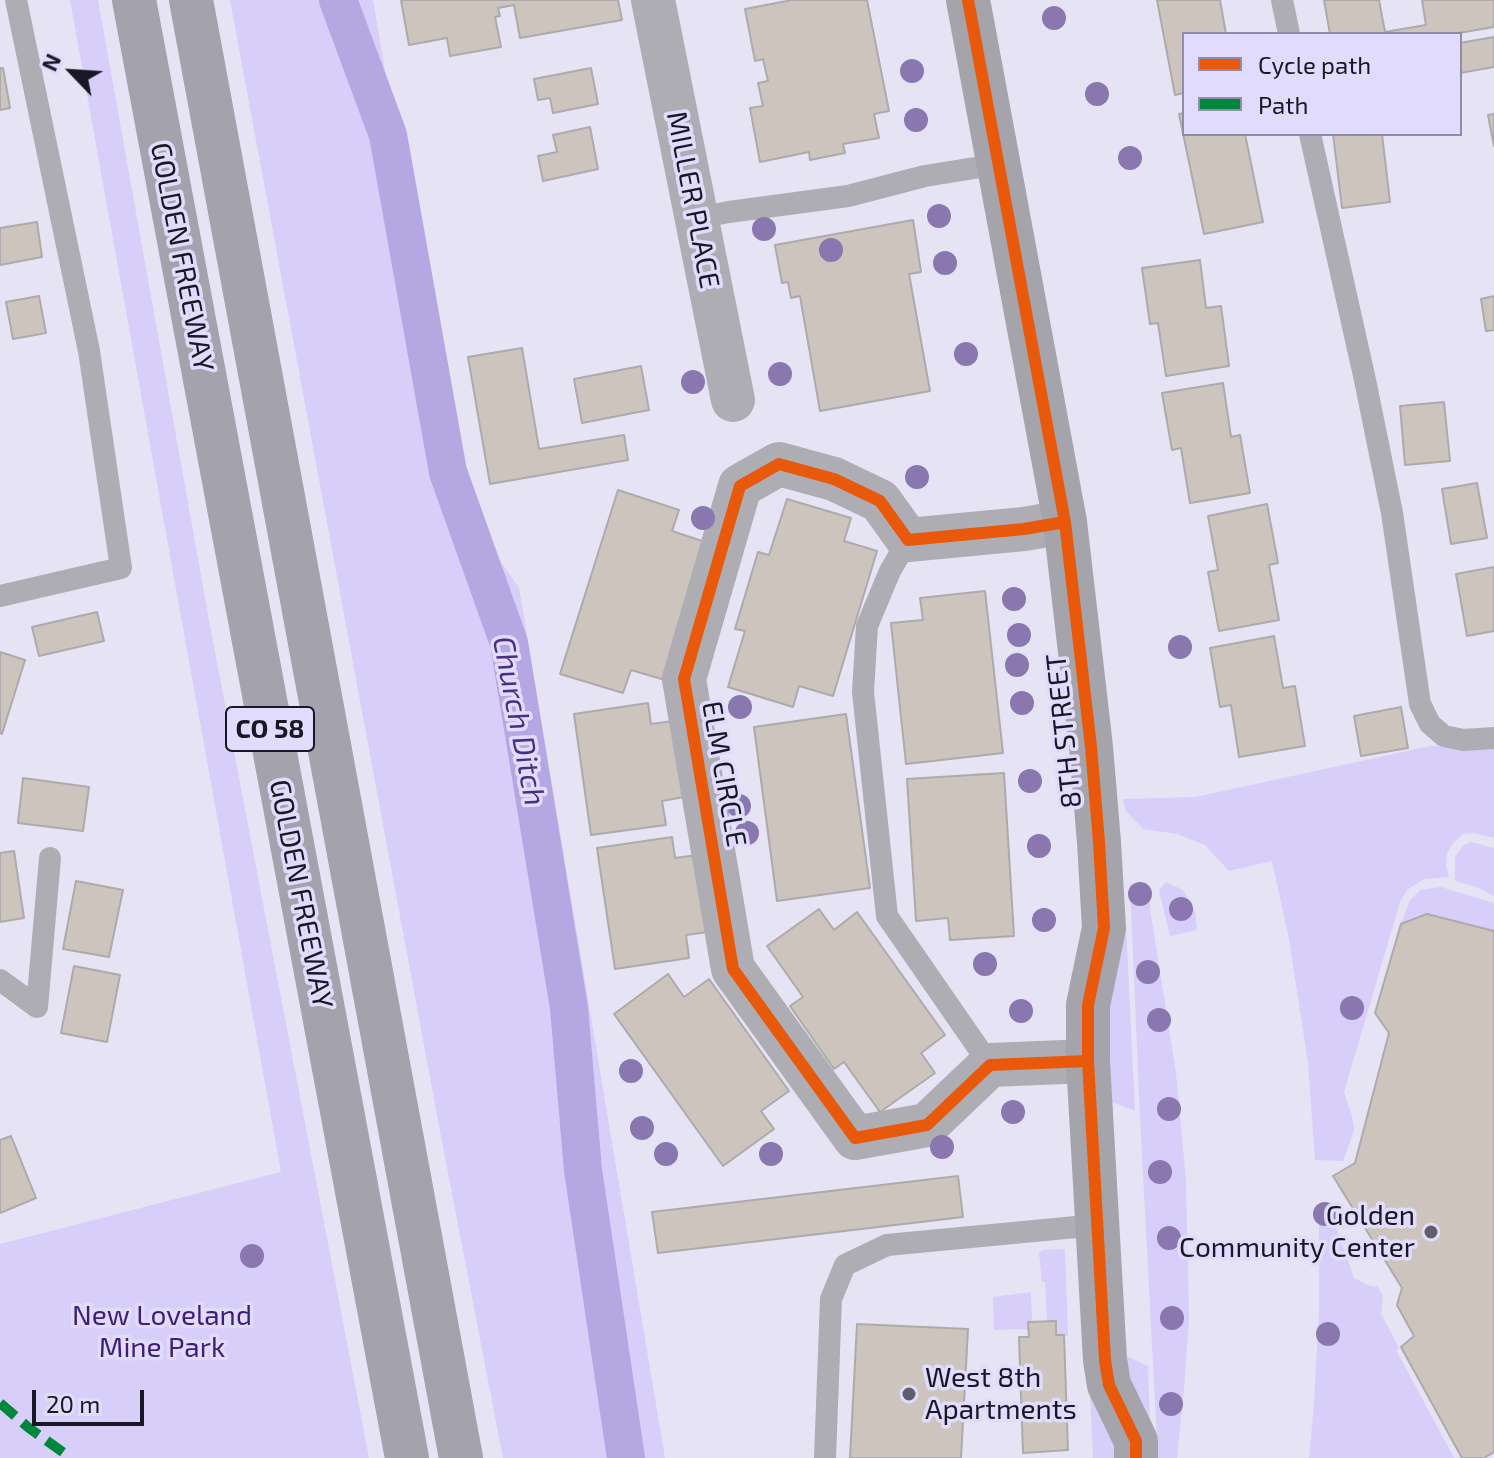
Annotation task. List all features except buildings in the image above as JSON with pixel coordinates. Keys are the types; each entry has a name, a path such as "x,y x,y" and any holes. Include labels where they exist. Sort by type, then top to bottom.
{"highway":[{"name":"GOLDEN FREEWAY","path":"134,0 407,1458"},
{"name":"GOLDEN FREEWAY","path":"191,0 461,1458"}],"street":[{"name":"MILLER PLACE","path":"653,0 733,400"},
{"name":"8TH STREET","path":"968,0 1065,522 1092,763 1104,928 1088,1005 1088,1061 1107,1372 1109,1385 1136,1441 1136,1458"},
{"name":"ELM CIRCLE","path":"908,540 880,501 834,479 779,464 740,486 684,679 733,969 855,1138 927,1125 990,1065"},
{"path":"908,540 1065,522"},
{"path":"990,1065 1088,1061"}],"lane":[{"path":"0,596 121,568 89,351 16,0"},
{"path":"1282,0 1289,32"},
{"path":"1310,136 1392,513 1420,704 1430,724 1444,736 1463,740 1494,738"},
{"path":"697,218 848,196 925,176 999,164"},
{"path":"908,540 890,571 867,626 863,692 887,916 990,1065"},
{"path":"0,980 37,1007 50,858"},
{"path":"825,1458 831,1299 845,1265 887,1245 1097,1225"}],"green space":[{"name":"New Loveland Mine Park","path":"70,0 98,0 210,626 369,1458 0,1458 0,1244 281,1172"},
{"path":"230,0 373,0 458,501 519,588 665,1458 503,1458"},
{"path":"1430,746 1494,747 1494,838 1463,834 1447,854 1449,877 1424,879 1408,889 1400,902 1344,1092 1354,1130 1343,1161 1315,1160 1308,1063 1289,939 1272,861 1229,871 1205,845 1177,834 1143,829 1125,810 1123,799 1196,797"},
{"path":"1471,842 1494,848 1494,896 1455,881 1455,856"},
{"path":"1147,882 1176,1073 1186,1181 1189,1319 1177,1458 1158,1458 1140,1117 1130,885"},
{"path":"1166,882 1183,890 1195,912 1197,930 1170,936 1159,890"},
{"path":"1441,887 1494,903 1494,931 1427,914 1401,924 1410,900 1421,890"},
{"path":"1126,926 1135,1111 1109,1101 1105,1008"},
{"path":"1328,1205 1354,1278 1378,1287 1383,1296 1381,1314 1399,1348 1396,1350 1454,1458 1309,1458 1319,1311 1319,1206"},
{"path":"1065,1249 1068,1336 1056,1335 1056,1322 1047,1322 1045,1282 1042,1282 1039,1253 1042,1250"},
{"path":"1031,1292 1032,1322 1028,1323 1028,1329 994,1330 993,1297"},
{"path":"1122,1354 1148,1366 1150,1424 1126,1378"},
{"path":"1090,1391 1119,1447 1119,1458 1093,1458"}],"waterway":[{"name":"Church Ditch","path":"338,0 388,135 448,472 509,643 569,1008 583,1170 626,1458"}],"marked path":[{"path":"0,1403 71,1458"}],"cycle path":[{"path":"968,0 1065,522 1091,747 1104,928 1088,1005 1088,1061 1105,1360 1109,1385 1136,1441 1136,1458"},
{"path":"1065,522 908,540 880,501 834,479 779,464 740,486 684,679 733,969 855,1138 927,1125 990,1065 1088,1061"}],"place":[{"name":"Golden Community Center","path":"1431,1232"},
{"name":"West 8th Apartments","path":"909,1394"}]}
